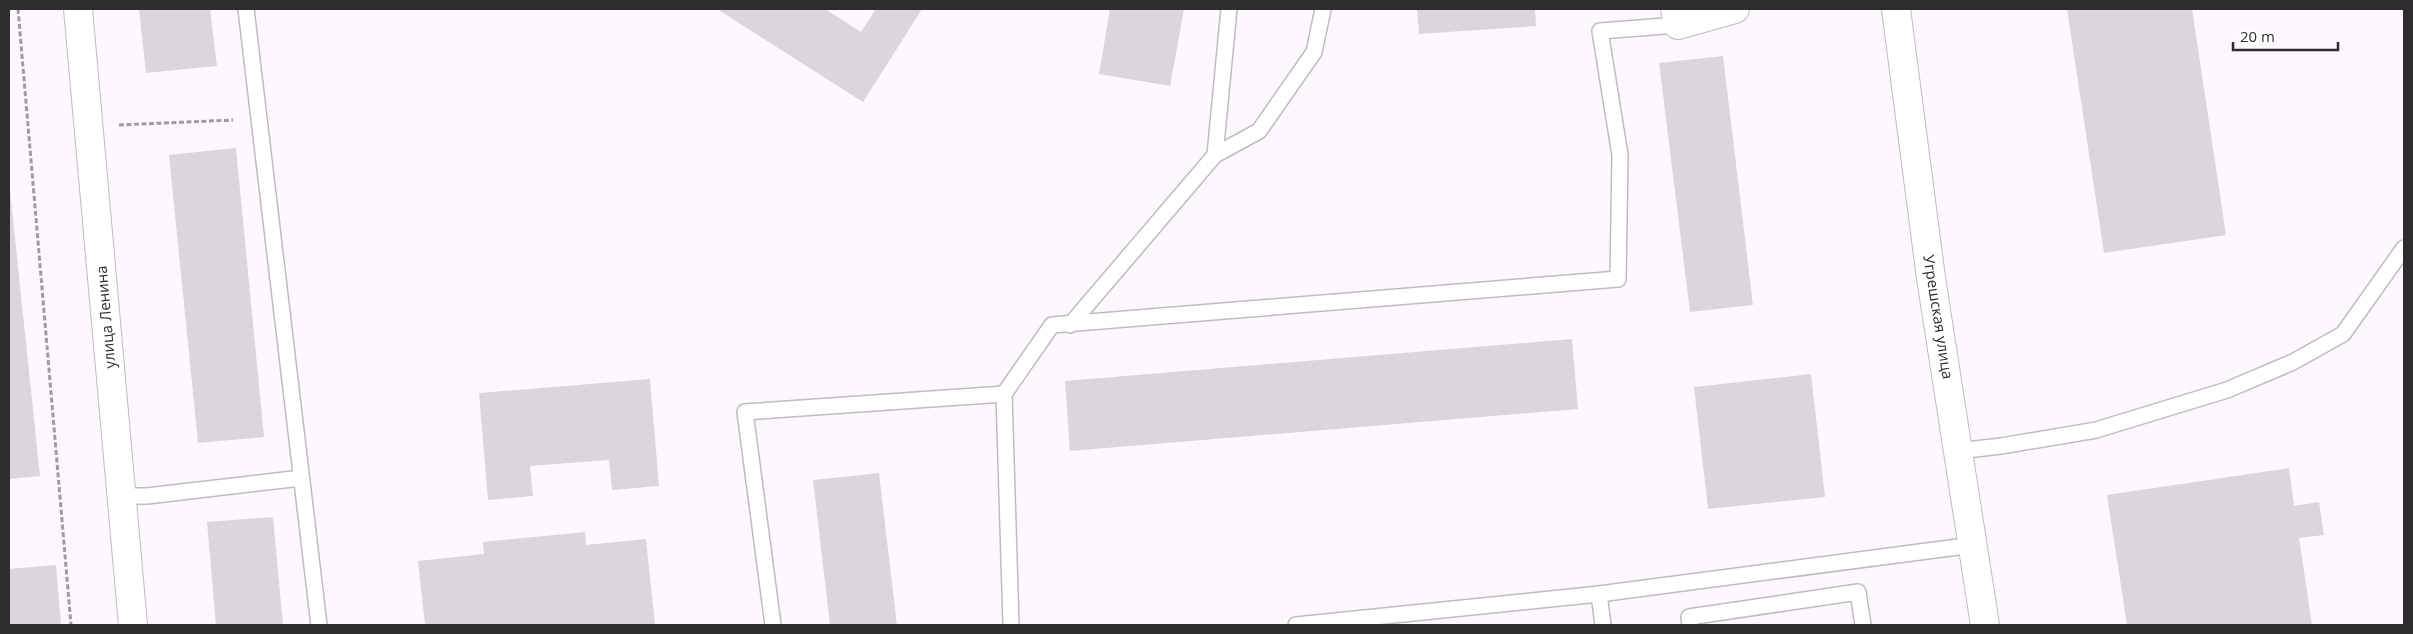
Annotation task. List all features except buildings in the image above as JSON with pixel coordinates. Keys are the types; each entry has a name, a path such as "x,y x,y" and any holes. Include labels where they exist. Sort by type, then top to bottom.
{"street":[{"name":"улица Ленина","path":"78,9 133,625"},
{"path":"1676,17 1735,9"},
{"name":"Угрешская улица","path":"1896,9 1931,278 1985,625"}],"lane":[{"path":"246,9 319,625"},
{"path":"1215,154 1229,9"},
{"path":"1070,325 1215,154 1259,131 1314,52 1323,9"},
{"path":"1011,625 1004,394 1052,325 1618,279 1620,155 1600,31 1676,17"},
{"path":"1958,451 2001,446 2096,430 2227,390 2293,362 2343,334 2404,248"},
{"path":"773,625 745,412 1004,394"},
{"path":"122,496 147,496 301,478"},
{"path":"1296,625 1599,594 1973,545"},
{"path":"1690,625 1689,618 1858,592 1863,625"},
{"path":"1599,594 1603,625"}],"path":[{"path":"18,9 71,625"},
{"path":"89,128 259,119"}]}
